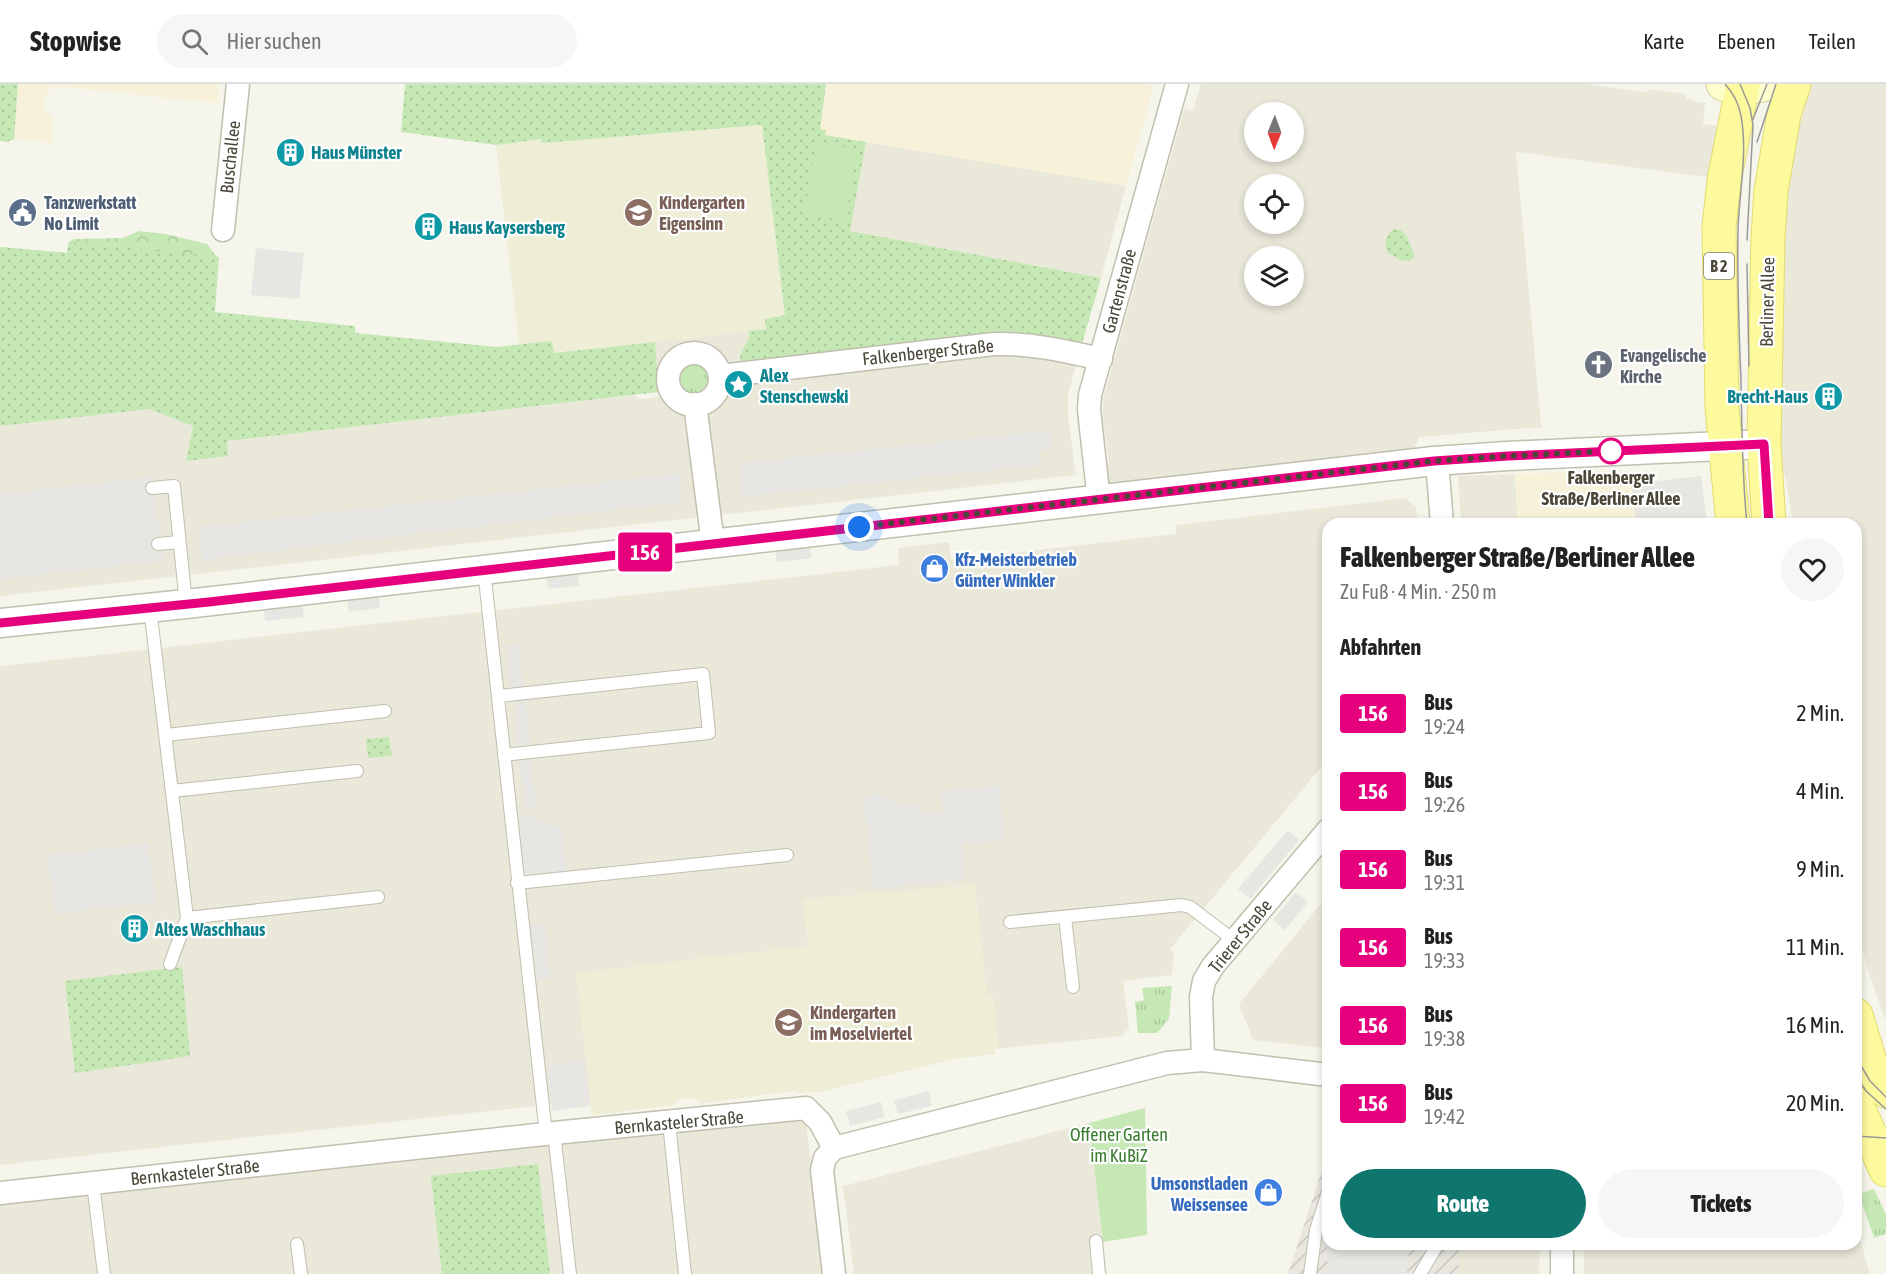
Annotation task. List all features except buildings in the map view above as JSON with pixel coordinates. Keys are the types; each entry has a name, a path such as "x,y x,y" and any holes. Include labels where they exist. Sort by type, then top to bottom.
{"main road":[{"path":"1749,85 1789,99"},
{"name":"B 2","path":"1732,518 1722,408 1719,227 1724,180 1749,85"},
{"name":"Berliner Allee","path":"1769,518 1764,444 1768,237 1771,191 1789,99"},
{"path":"1862,1035 1871,1065 1886,1091"},
{"path":"1862,1081 1886,1103"},
{"path":"1866,1122 1886,1170"}],"street":[{"name":"Buschallee","path":"223,230 238,84"},
{"name":"Gartenstraße","path":"1099,501 1089,410 1090,395 1177,84"},
{"name":"Falkenberger Straße","path":"720,376 994,344 1021,343 1101,359"},
{"path":"686,354 701,354 714,362 720,376 717,391 711,398 704,403 695,404 680,400 674,394 669,378 673,364 686,354"},
{"path":"695,404 714,544"},
{"path":"0,623 186,604 1437,461 1764,444"},
{"path":"1437,461 1442,518"},
{"name":"Trierer Straße","path":"1203,1060 1201,997 1204,981 1213,966 1322,837"},
{"path":"834,1274 822,1170 825,1158 834,1148 1167,1063 1203,1060 1322,1075"},
{"name":"Bernkasteler Straße","path":"0,1193 806,1108 820,1122 834,1148"},
{"path":"1562,1250 1562,1274"}],"lane":[{"path":"152,488 174,486 186,604"},
{"path":"158,544 179,542"},
{"path":"484,570 517,883 570,1274"},
{"path":"150,608 187,918 170,964"},
{"path":"499,696 703,674 709,733 504,755"},
{"path":"166,735 385,711"},
{"path":"172,791 357,771"},
{"path":"517,883 787,855"},
{"path":"187,918 378,897"},
{"path":"1010,922 1182,905 1190,907 1234,941"},
{"path":"1065,917 1073,987"},
{"path":"669,1123 685,1274"},
{"path":"93,1183 104,1274"},
{"path":"1310,1274 1316,1230 1322,1211"},
{"path":"1096,1241 1099,1274"},
{"path":"297,1244 301,1274"},
{"path":"1420,1274 1434,1250"}],"shaded area":[{"path":"18,84 219,84 217,103 54,86 47,92 44,102 44,108 53,118 53,143 14,139"},
{"path":"826,84 1154,85 1126,186 819,134"},
{"path":"1201,84 1588,84 1648,93 1649,89 1686,94 1686,98 1693,102 1705,103 1703,124 1723,126 1715,178 1516,152 1543,427 1419,437 1414,449 1271,471 1263,466 1154,479 1149,484 1111,484 1107,480 1104,465 1109,463 1103,419 1103,399 1184,109 1193,111"},
{"path":"1806,84 1886,84 1886,1022 1862,947 1862,518 1792,518 1785,474 1774,471 1781,210"},
{"name":"Kindergarten Eigensinn","path":"762,125 785,315 766,329 655,342 553,353 552,341 519,345 496,145 542,139 542,143"},
{"path":"866,142 1126,186 1101,278 850,231"},
{"path":"256,248 304,253 299,299 251,295"},
{"path":"749,331 749,339 740,355 1081,347 1068,394 1068,417 1076,475 0,596 0,426 149,409 193,426 186,461 227,456 227,441 635,395 640,399 659,397 655,342"},
{"path":"1052,430 1054,448 1039,450 1041,465 742,497 738,463"},
{"path":"1612,471 1613,485 1631,484 1635,518 1518,518 1515,474"},
{"path":"679,473 682,502 202,560 199,527"},
{"path":"1515,474 1518,518 1461,518 1458,476"},
{"path":"1701,476 1706,518 1635,518 1631,484"},
{"path":"152,477 164,561 0,579 0,494"},
{"path":"1405,498 1416,507 1417,518 1322,518 1322,766 1170,949 1174,953 1172,975 1123,981 1129,1028 1122,1036 995,1049 995,1054 958,1058 818,1092 793,1091 701,1103 696,1098 679,1099 673,1105 592,1115 590,1100 0,1165 0,666 899,565 898,548 949,542 951,560 1176,534 1176,525"},
{"path":"810,546 812,558 777,562 775,550"},
{"path":"578,571 579,586 548,589 546,574"},
{"path":"378,593 380,608 349,612 347,597"},
{"path":"302,601 304,617 265,621 264,606"},
{"path":"518,644 523,691 511,692 507,645"},
{"path":"525,699 530,746 518,747 514,700"},
{"path":"531,759 536,807 525,808 520,761"},
{"path":"999,785 1005,840 963,844 966,879 873,889 863,795 880,793 903,805 921,803 922,814 943,812 941,791"},
{"path":"527,814 563,829 567,874 523,878 517,823"},
{"path":"1288,830 1299,840 1250,899 1238,889"},
{"path":"148,843 157,902 55,914 47,855"},
{"name":"Kindergarten im Moselviertel","path":"975,885 987,994 993,995 999,1048 995,1049 995,1054 958,1058 818,1092 793,1091 701,1103 696,1098 679,1099 673,1105 592,1115 576,973 808,946 803,899"},
{"path":"1296,892 1308,902 1285,930 1273,920"},
{"path":"1322,902 1322,1047 1253,1040 1239,1004"},
{"path":"545,922 551,978 536,979 530,923"},
{"path":"584,1060 590,1106 552,1111 547,1065"},
{"path":"929,1091 932,1106 898,1114 894,1100"},
{"path":"881,1102 885,1117 850,1126 846,1111"},
{"path":"798,1113 806,1122 825,1274 0,1274 0,1199"},
{"path":"1089,1123 1107,1274 854,1274 843,1186"},
{"path":"1322,1170 1322,1250 1459,1250 1458,1274 1288,1274"},
{"path":"1862,1246 1870,1274 1584,1274 1584,1250 1862,1250"},
{"path":"1326,1250 1409,1250 1407,1274 1329,1274 1330,1262 1325,1261"},
{"path":"1459,1250 1540,1250 1539,1274 1458,1274"}],"green space":[{"path":"0,84 18,84 14,139 7,142 0,141"},
{"path":"405,84 826,84 820,129 826,130 825,135 866,142 850,231 1101,278 1081,347 742,368 740,355 749,339 749,331 766,329 765,319 785,315 762,125 542,143 541,139 496,145 401,132"},
{"path":"817,142 858,150 845,221 804,213"},
{"path":"1393,229 1401,230 1406,235 1415,256 1410,261 1400,260 1387,252 1386,239"},
{"path":"139,231 166,234 207,244 217,257 214,311 73,298 0,247 67,253 69,242 74,239 123,238"},
{"path":"69,242 219,257 215,312 355,326 355,333 497,347 552,341 554,353 655,342 659,392 227,441 228,456 186,461 193,426 149,409 0,426 0,247 67,253"},
{"path":"693,361 706,366 711,379 706,392 693,397 680,392 675,379 680,366"},
{"path":"389,737 392,756 368,758 366,739"},
{"path":"182,967 190,1056 75,1073 65,981"},
{"path":"1172,986 1169,1019 1157,1033 1138,1033 1135,1002 1144,1000 1142,988"},
{"name":"Offener Garten im KuBiZ","path":"1145,1108 1147,1235 1103,1242 1089,1123"},
{"path":"538,1164 550,1274 442,1274 431,1176"},
{"path":"1874,1189 1886,1215 1886,1234 1874,1238 1862,1203 1862,1193"}],"tram line":[{"path":"1725,84 1733,95 1740,112 1744,144 1738,230 1738,268 1742,453 1746,518"},
{"path":"1740,84 1750,108 1753,125 1747,240"},
{"path":"1753,119 1767,84"},
{"path":"1757,142 1776,84"},
{"path":"1747,264 1749,366"},
{"path":"1862,1067 1870,1081 1886,1097"},
{"path":"1862,1085 1886,1109"},
{"path":"1862,1136 1886,1138"}],"bus line":[{"name":"156","path":"0,623 209,602 1434,461 1508,456 1764,444 1769,518"}],"place":[{"name":"Haus Münster","path":"290,152"},
{"name":"Tanzwerkstatt No Limit","path":"23,212"},
{"name":"Kindergarten Eigensinn","path":"638,212"},
{"name":"Haus Kaysersberg","path":"428,227"},
{"name":"Evangelische Kirche","path":"1599,365"},
{"name":"Alex Stenschewski","path":"739,385"},
{"name":"Brecht-Haus","path":"1829,396"},
{"name":"Falkenberger Straße/Berliner Allee","path":"1611,451"},
{"name":"Kfz-Meisterbetrieb Günter Winkler","path":"934,569"},
{"name":"Altes Waschhaus","path":"134,929"},
{"name":"Kindergarten im Moselviertel","path":"789,1022"},
{"name":"Umsonstladen Weissensee","path":"1269,1193"}],"route":[{"path":"859,527 1434,461 1611,451"}]}
